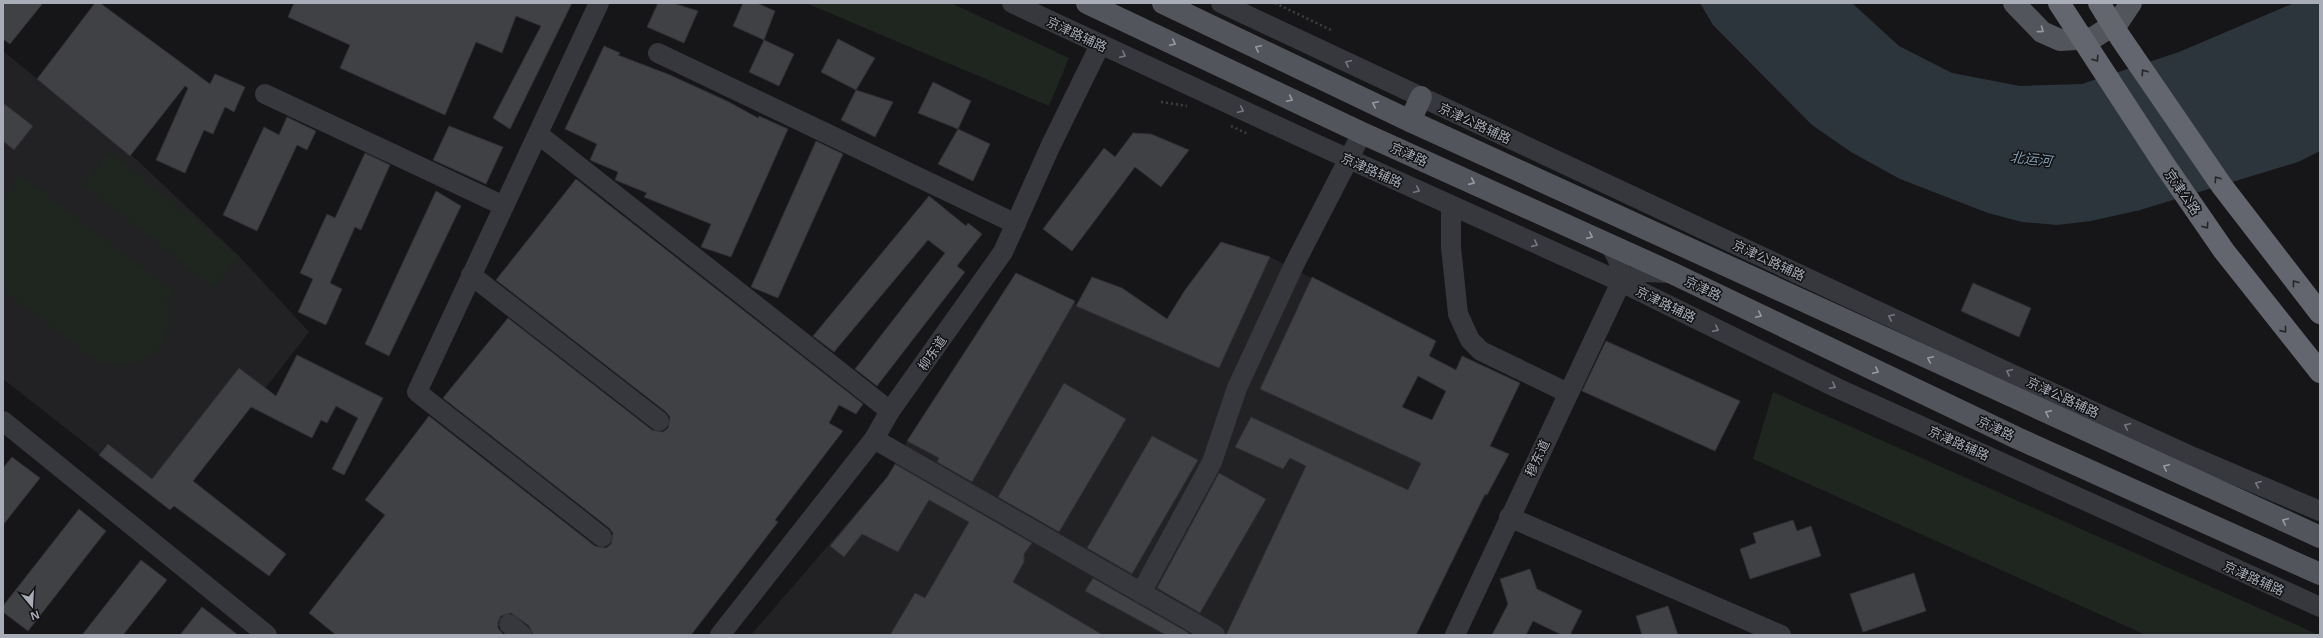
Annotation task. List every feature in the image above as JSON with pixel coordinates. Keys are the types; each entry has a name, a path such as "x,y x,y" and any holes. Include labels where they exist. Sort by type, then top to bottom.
{"highway":[{"name":"京津公路","path":"2059,3 2164,164 2224,251 2282,327 2320,372"},
{"path":"2099,3 2120,37 2222,186 2320,313"}],"main road":[{"name":"京津路","path":"1087,3 1355,145 1385,143 1610,245 2017,438 2320,574"},
{"path":"1163,3 1410,121 2320,537"},
{"path":"2014,3 2042,32 2060,40 2093,38 2120,21 2131,3"},
{"path":"1410,121 1421,97"}],"street":[{"path":"599,3 416,392 602,537"},
{"name":"京津路辅路","path":"1012,3 1318,145 1355,145 1451,206 1622,282 1837,388 2320,607"},
{"name":"京津公路辅路","path":"1221,3 2193,457 2320,511"},
{"name":"柳东道","path":"720,635 874,438 890,412 1003,252 1050,147 1100,45"},
{"path":"658,53 1016,224"},
{"path":"265,94 504,206"},
{"path":"538,134 890,412"},
{"path":"1141,593 1212,462 1237,388 1295,263 1355,145"},
{"path":"1451,206 1451,247 1458,314 1470,340 1481,351 1568,393"},
{"path":"1610,245 1619,259 1622,270 1622,282 1645,272 1672,274"},
{"path":"472,275 659,421"},
{"name":"穆东道","path":"1454,635 1622,282"},
{"path":"3,421 267,635"},
{"path":"874,438 1215,635"},
{"path":"1509,517 1781,635"}],"path":[{"path":"1275,3 1333,31"}],"shaded area":[{"path":"806,3 951,3 1069,58 1049,106"},
{"path":"3,51 138,161 239,256 309,332 170,510 3,379"},
{"path":"110,152 239,256 214,288 82,184"},
{"path":"20,174 174,292 166,301 168,318 166,332 161,344 152,354 141,360 128,364 113,365 97,362 3,290 3,193 17,192 10,186"},
{"path":"1221,242 1270,257 1436,341 1402,407 1509,454 1482,502 1416,635 751,635 888,476 907,441 1016,273 1075,301 1076,306 1092,277 1122,288 1167,319 1185,290"},
{"path":"1773,392 2318,635 2146,635 1753,459"}],"water":[{"name":"北运河","path":"1700,3 1852,3 1899,46 1952,73 2020,86 2082,84 2179,52 2294,3 2320,3 2320,151 2298,162 2140,210 2091,221 2057,225 2022,222 1988,213 1900,179 1851,152 1812,125 1713,25"}],"building":[{"path":"3,3 43,3 10,44 3,39"},
{"path":"95,3 100,3 210,84 215,74 245,87 234,112 225,107 213,134 204,130 185,173 156,160 188,88 185,86 130,156 37,79"},
{"path":"294,3 572,3 510,129 493,118 541,26 516,16 502,53 476,42 445,115 340,68 350,45 288,17"},
{"path":"658,3 673,3 698,11 684,43 647,27"},
{"path":"743,3 757,3 775,11 764,40 733,26"},
{"path":"838,39 875,58 856,90 821,72"},
{"path":"764,40 794,54 779,86 749,72"},
{"path":"604,46 620,53 618,55 670,75 729,102 758,118 759,116 788,129 731,257 701,247 711,224 644,197 647,193 615,180 618,172 590,160 597,144 565,129"},
{"path":"933,82 971,101 958,129 918,113"},
{"path":"856,90 893,102 875,137 841,120"},
{"path":"3,103 33,126 14,150 3,141"},
{"path":"287,117 316,131 307,150 297,145 257,231 223,215 264,127 279,135"},
{"path":"449,126 503,147 486,184 433,160"},
{"path":"958,129 990,144 973,181 938,164"},
{"path":"1133,133 1151,134 1189,150 1161,187 1135,167 1072,251 1043,229 1104,148 1115,157"},
{"path":"816,141 843,154 778,298 751,287"},
{"path":"365,153 390,165 361,230 355,227 330,283 342,289 326,325 298,312 313,279 300,273 327,214 335,218"},
{"path":"576,179 863,404 856,414 839,405 829,423 843,431 775,520 778,522 691,635 533,635 529,626 511,613 501,616 498,622 498,628 504,635 336,635 309,613 385,515 365,500 429,416 595,546 606,548 611,544 613,533 609,528 443,398 508,318 652,430 663,432 668,428 670,417 666,412 496,280"},
{"path":"436,191 461,206 389,356 365,344"},
{"path":"929,196 966,226 968,223 982,234 957,266 965,272 877,386 855,369 945,253 928,240 834,352 813,336"},
{"path":"1221,242 1270,257 1219,368 1076,306 1092,277 1122,288 1167,319 1185,290"},
{"path":"1016,273 1075,301 972,482 937,462 939,458 907,441"},
{"path":"1312,277 1436,341 1429,356 1456,370 1462,356 1520,383 1490,446 1509,454 1487,495 1485,494 1416,635 1226,635 1306,466 1290,458 1283,469 1235,447 1251,417 1408,490 1421,463 1260,389","holes":["1418,376 1446,391 1432,420 1402,407"]},
{"path":"1973,283 2031,308 2019,337 1961,311"},
{"path":"1606,341 1740,401 1715,451 1582,391"},
{"path":"297,355 383,398 344,475 332,469 358,418 336,406 327,423 321,420 312,438 251,407 193,481 286,554 269,576 174,506 170,510 99,455 108,444 152,479 239,368 276,396"},
{"path":"1064,383 1126,419 1059,532 998,497"},
{"path":"1152,436 1198,460 1132,574 1087,548"},
{"path":"12,457 40,478 3,525 3,468"},
{"path":"895,464 1032,543 1024,554 1024,562 1013,582 1103,635 890,635 915,593 925,598 969,522 929,500 898,552 862,534 844,557 830,546 888,476"},
{"path":"1219,473 1266,499 1200,613 1157,588"},
{"path":"79,509 106,531 28,631 3,612 3,606"},
{"path":"1793,520 1797,531 1811,526 1821,556 1750,579 1740,549 1756,543 1753,533"},
{"path":"141,560 167,580 123,635 82,635"},
{"path":"1530,569 1537,589 1582,611 1570,635 1562,635 1533,621 1526,635 1492,635 1508,604 1500,579"},
{"path":"1914,573 1926,611 1863,632 1850,594"},
{"path":"1093,578 1189,633 1188,635 1166,635 1085,591"},
{"path":"1668,606 1678,635 1642,635 1636,616"},
{"path":"202,607 238,635 180,635"}]}
